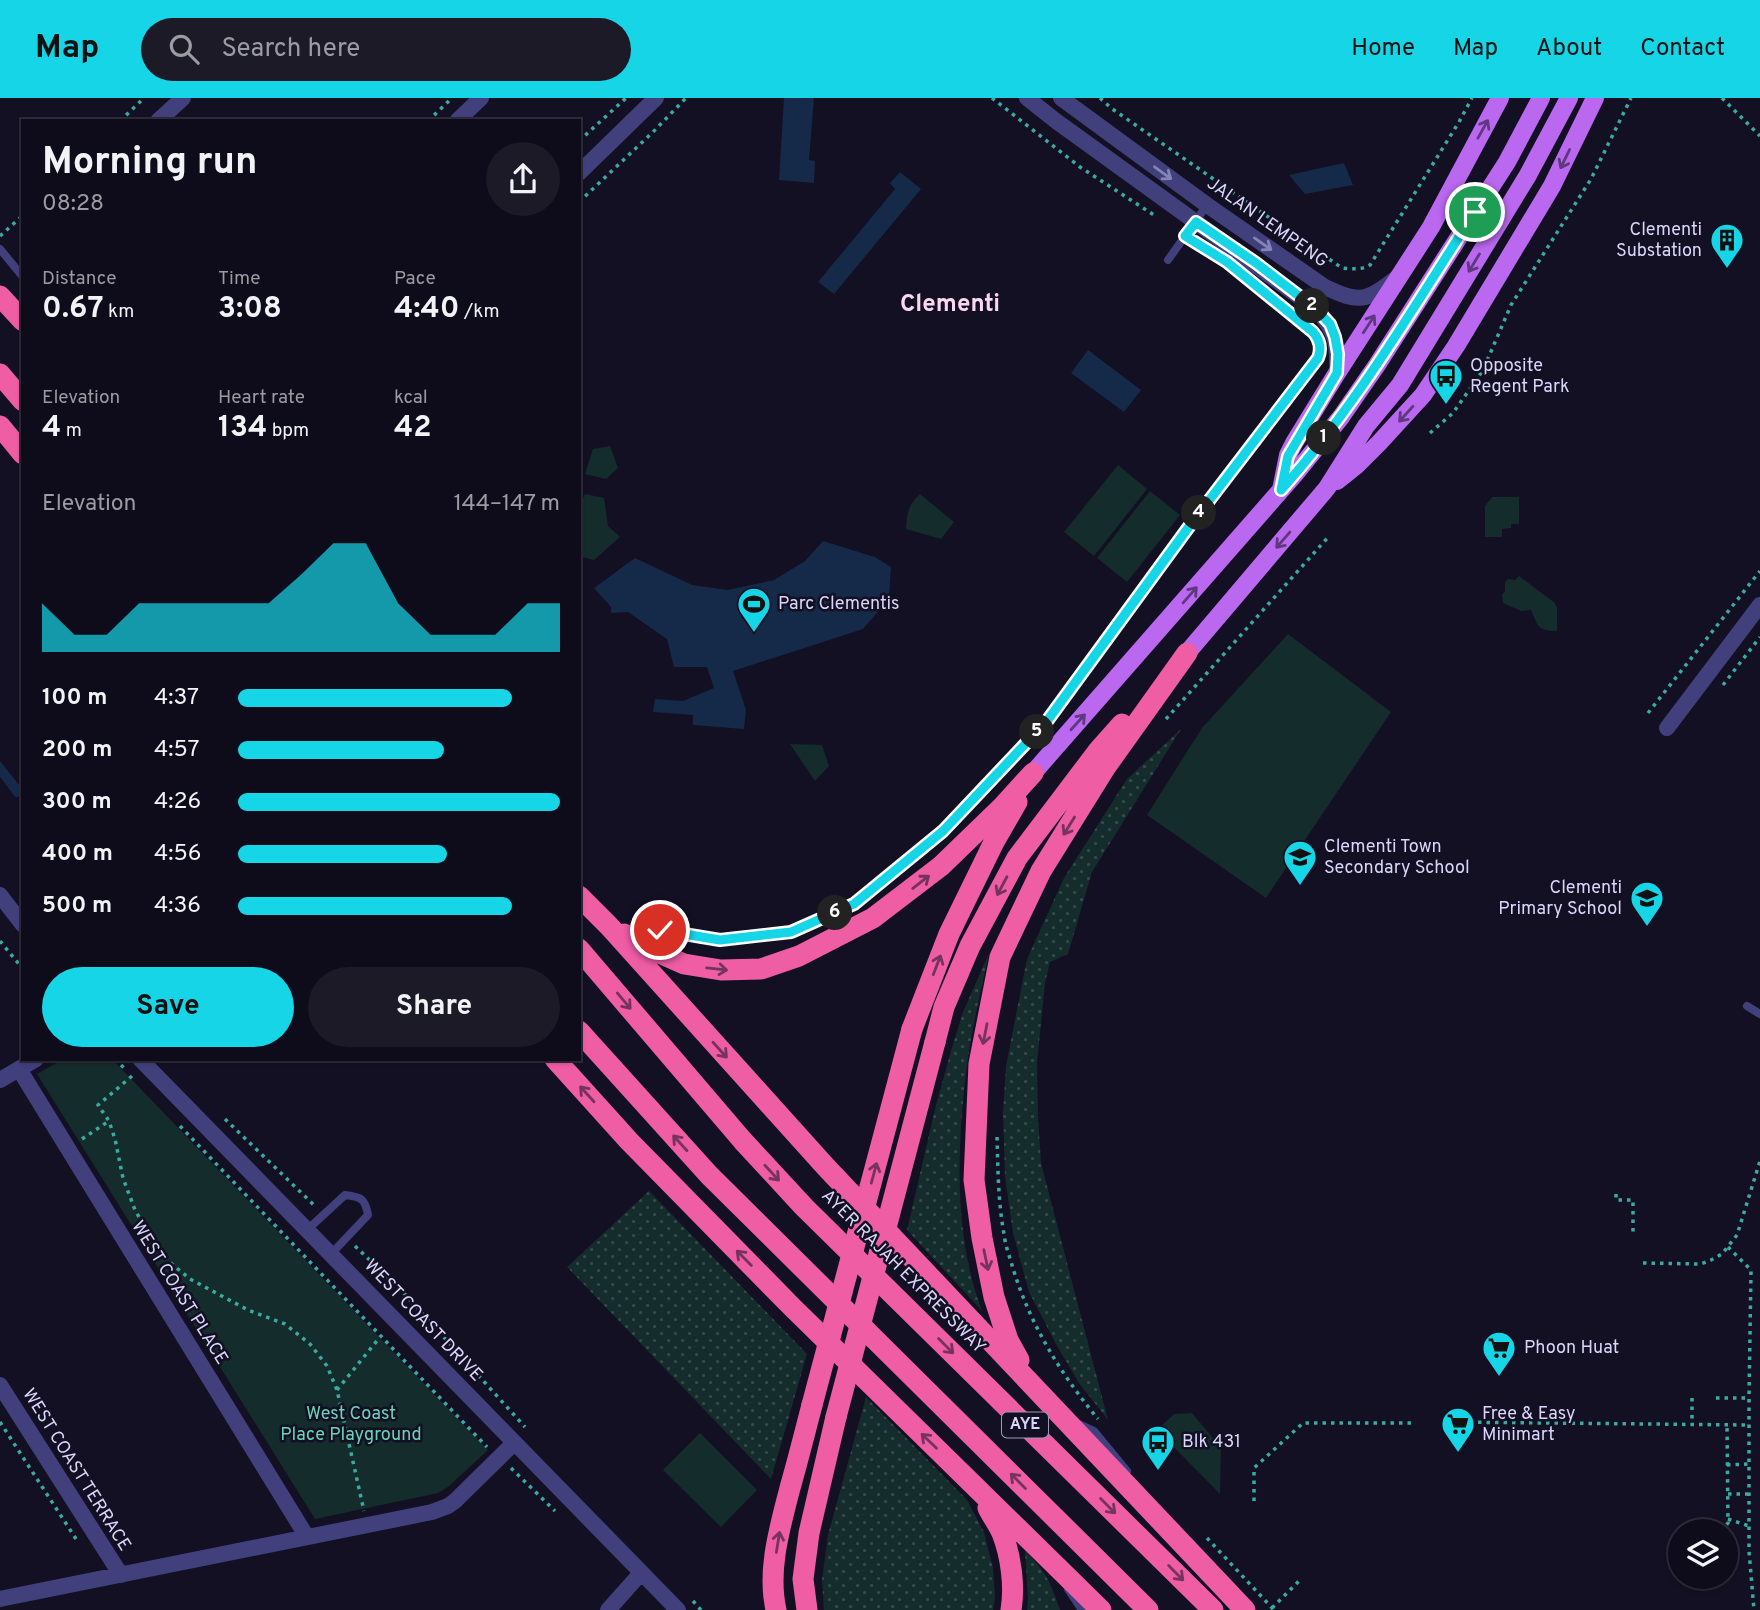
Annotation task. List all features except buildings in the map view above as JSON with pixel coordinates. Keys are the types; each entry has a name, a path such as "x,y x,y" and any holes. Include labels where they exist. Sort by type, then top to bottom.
{"highway":[{"path":"0,296 21,319"},
{"path":"0,374 21,399"},
{"path":"0,426 21,452"},
{"path":"807,1610 803,1579 809,1533 836,1417 944,1007 970,946 1017,858 1098,751 1187,653"},
{"path":"1031,1384 1008,1339 994,1297 974,1180 979,1064 1000,957 1041,871 1105,768 1187,653"},
{"path":"609,926 684,964 721,970 761,968 799,956 873,918 931,874 1002,807 1033,773"},
{"path":"776,1610 774,1565 778,1534 912,1028 949,934 994,842 1033,773"},
{"path":"581,898 825,1166 1245,1610"},
{"name":"AYER RAJAH EXPRESSWAY","path":"581,951 743,1141 804,1206 1213,1610"},
{"name":"AYE","path":"581,1033 709,1175 1148,1610"},
{"path":"557,1061 639,1151 801,1316 1101,1610"},
{"path":"977,1489 1002,1533 1010,1566 1013,1598 1011,1610"}],"main road":[{"path":"1281,490 1288,456 1337,373 1431,227 1500,98"},
{"path":"1033,773 1146,647 1341,417 1507,162 1541,98"},
{"path":"1187,653 1327,488 1366,426 1399,385 1528,175 1569,98"},
{"path":"1327,488 1357,466 1423,395 1456,346 1552,186 1595,98"}],"street":[{"path":"160,119 183,98"},
{"path":"459,119 481,98"},
{"path":"581,171 656,98"},
{"path":"1027,98 1316,309 1330,324 1335,337 1337,373"},
{"name":"JALAN LEMPENG","path":"1061,98 1325,287 1346,297 1362,298 1375,294 1399,275"},
{"path":"1667,729 1760,605"},
{"path":"0,895 21,922"},
{"path":"0,1080 33,1061"},
{"name":"WEST COAST DRIVE","path":"142,1061 678,1610"},
{"name":"WEST COAST PLACE","path":"19,1069 307,1537"},
{"name":"WEST COAST TERRACE","path":"0,1385 121,1575"},
{"path":"0,1599 432,1512 454,1502 514,1443"},
{"path":"608,1610 641,1573"}],"lane":[{"path":"1090,145 1101,127"},
{"path":"1110,160 1119,141"},
{"path":"1168,260 1207,205"},
{"path":"0,249 21,275"},
{"path":"1747,1006 1760,1014"},
{"path":"307,1230 345,1195 359,1197 366,1204 368,1215 331,1254"},
{"path":"1053,1563 1082,1610"}],"path":[{"path":"122,119 144,98"},
{"path":"430,119 452,98"},
{"path":"581,139 626,98"},
{"path":"581,200 686,98"},
{"path":"992,98 1080,167 1185,236"},
{"path":"1100,98 1342,268 1349,269 1370,265 1472,98"},
{"path":"1430,433 1453,413 1483,370 1511,305 1591,179 1631,98"},
{"path":"1722,98 1760,136"},
{"path":"0,236 21,218"},
{"path":"1292,314 1313,332"},
{"path":"649,925 660,930 720,940 791,932 854,904 943,831 1047,721 1320,352"},
{"path":"1162,724 1330,535"},
{"path":"1648,713 1760,571"},
{"path":"0,942 21,967"},
{"path":"117,1061 132,1076 98,1105 109,1121 123,1178 135,1210 167,1261 190,1279 247,1310 285,1324 310,1344 327,1366 337,1390 364,1512"},
{"path":"223,1117 323,1215"},
{"path":"75,1143 109,1121"},
{"path":"180,1126 498,1459 558,1514"},
{"path":"997,1128 998,1178 1004,1236 1021,1294 1049,1350 1073,1388 1104,1426"},
{"path":"1643,1263 1701,1264 1722,1254 1737,1235 1760,1161"},
{"path":"1616,1194 1616,1200 1633,1200 1633,1232"},
{"path":"347,1238 402,1291 530,1432"},
{"path":"1728,1247 1751,1269 1749,1526 1750,1579 1754,1610"},
{"path":"337,1390 381,1336"},
{"path":"1692,1398 1692,1424"},
{"path":"1716,1398 1749,1398"},
{"path":"0,1422 80,1545"},
{"path":"1444,1422 1749,1424"},
{"path":"1254,1501 1254,1468 1303,1423 1416,1423"},
{"path":"1727,1424 1728,1519"},
{"path":"1727,1465 1749,1464"},
{"path":"1728,1494 1749,1494"},
{"path":"1738,1522 1749,1526"},
{"path":"1207,1538 1273,1609 1300,1580"},
{"path":"691,1600 701,1610"}],"green space":[{"path":"610,446 618,468 606,479 585,474 593,449"},
{"path":"1118,465 1147,489 1094,556 1064,532"},
{"path":"1150,491 1180,515 1127,582 1097,558"},
{"path":"585,494 604,498 608,526 620,537 594,560 581,557 581,503"},
{"path":"920,494 954,522 941,539 906,529 909,510"},
{"path":"1492,497 1519,497 1519,524 1511,524 1511,528 1502,529 1502,537 1485,537 1485,506"},
{"path":"1519,576 1555,603 1557,631 1542,629 1531,610 1521,611 1503,603 1505,582 1508,579 1515,580"},
{"path":"1288,634 1391,712 1266,898 1147,815 1202,728"},
{"path":"1181,729 1092,872 1068,954 1050,962 1045,983 1037,1063 1041,1163 1108,1420 1079,1383 1029,1292 1013,1233 1005,1177 1003,1113 1006,1066 1027,959 1064,878 1127,779"},
{"path":"790,744 822,745 829,766 815,781"},
{"path":"989,953 967,1065 960,1158 966,1251 982,1311 907,1230 951,1051 963,1012"},
{"name":"West Coast Place Playground","path":"60,1061 114,1061 488,1450 438,1493 315,1519 37,1074"},
{"path":"649,1191 807,1354 771,1479 567,1267"},
{"path":"866,1397 967,1500 984,1532 993,1568 993,1610 824,1610 822,1580 828,1535"},
{"path":"1192,1413 1221,1448 1220,1494 1157,1430 1174,1414"},
{"path":"700,1433 757,1490 721,1527 663,1470"},
{"path":"1025,1550 1047,1577 1060,1610 1027,1610"}],"water":[{"path":"784,98 814,98 809,160 815,161 814,183 779,180"},
{"path":"1344,163 1353,185 1305,194 1289,175"},
{"path":"900,172 921,189 834,294 818,282 895,189 890,183"},
{"path":"1088,350 1141,390 1124,412 1071,373"},
{"name":"Parc Clementis","path":"823,541 875,557 891,567 889,599 863,629 733,671 746,710 744,729 693,725 693,715 653,712 655,699 683,701 714,688 707,667 674,667 667,639 628,612 611,613 611,607 594,588 635,558 692,585 728,590 774,580 805,561"},
{"path":"0,761 21,787 21,794 16,798 0,777"}],"place":[{"name":"Clementi Substation","path":"1727,270"},
{"name":"Opposite Regent Park","path":"1446,406"},
{"name":"Parc Clementis","path":"754,634"},
{"name":"Clementi Town Secondary School","path":"1300,887"},
{"name":"Clementi Primary School","path":"1647,928"},
{"name":"Phoon Huat","path":"1499,1378"},
{"name":"Free & Easy Minimart","path":"1458,1454"},
{"name":"Blk 431","path":"1158,1472"}],"district":[{"name":"Clementi","path":"950,305"}],"route":[{"path":"660,930 720,940 791,932 854,904 943,831 1047,721 1320,352 1319,339 1313,332 1227,262 1185,236 1196,222 1316,309 1330,324 1335,337 1337,373 1294,443 1288,456 1281,490 1341,417 1475,212"}]}
